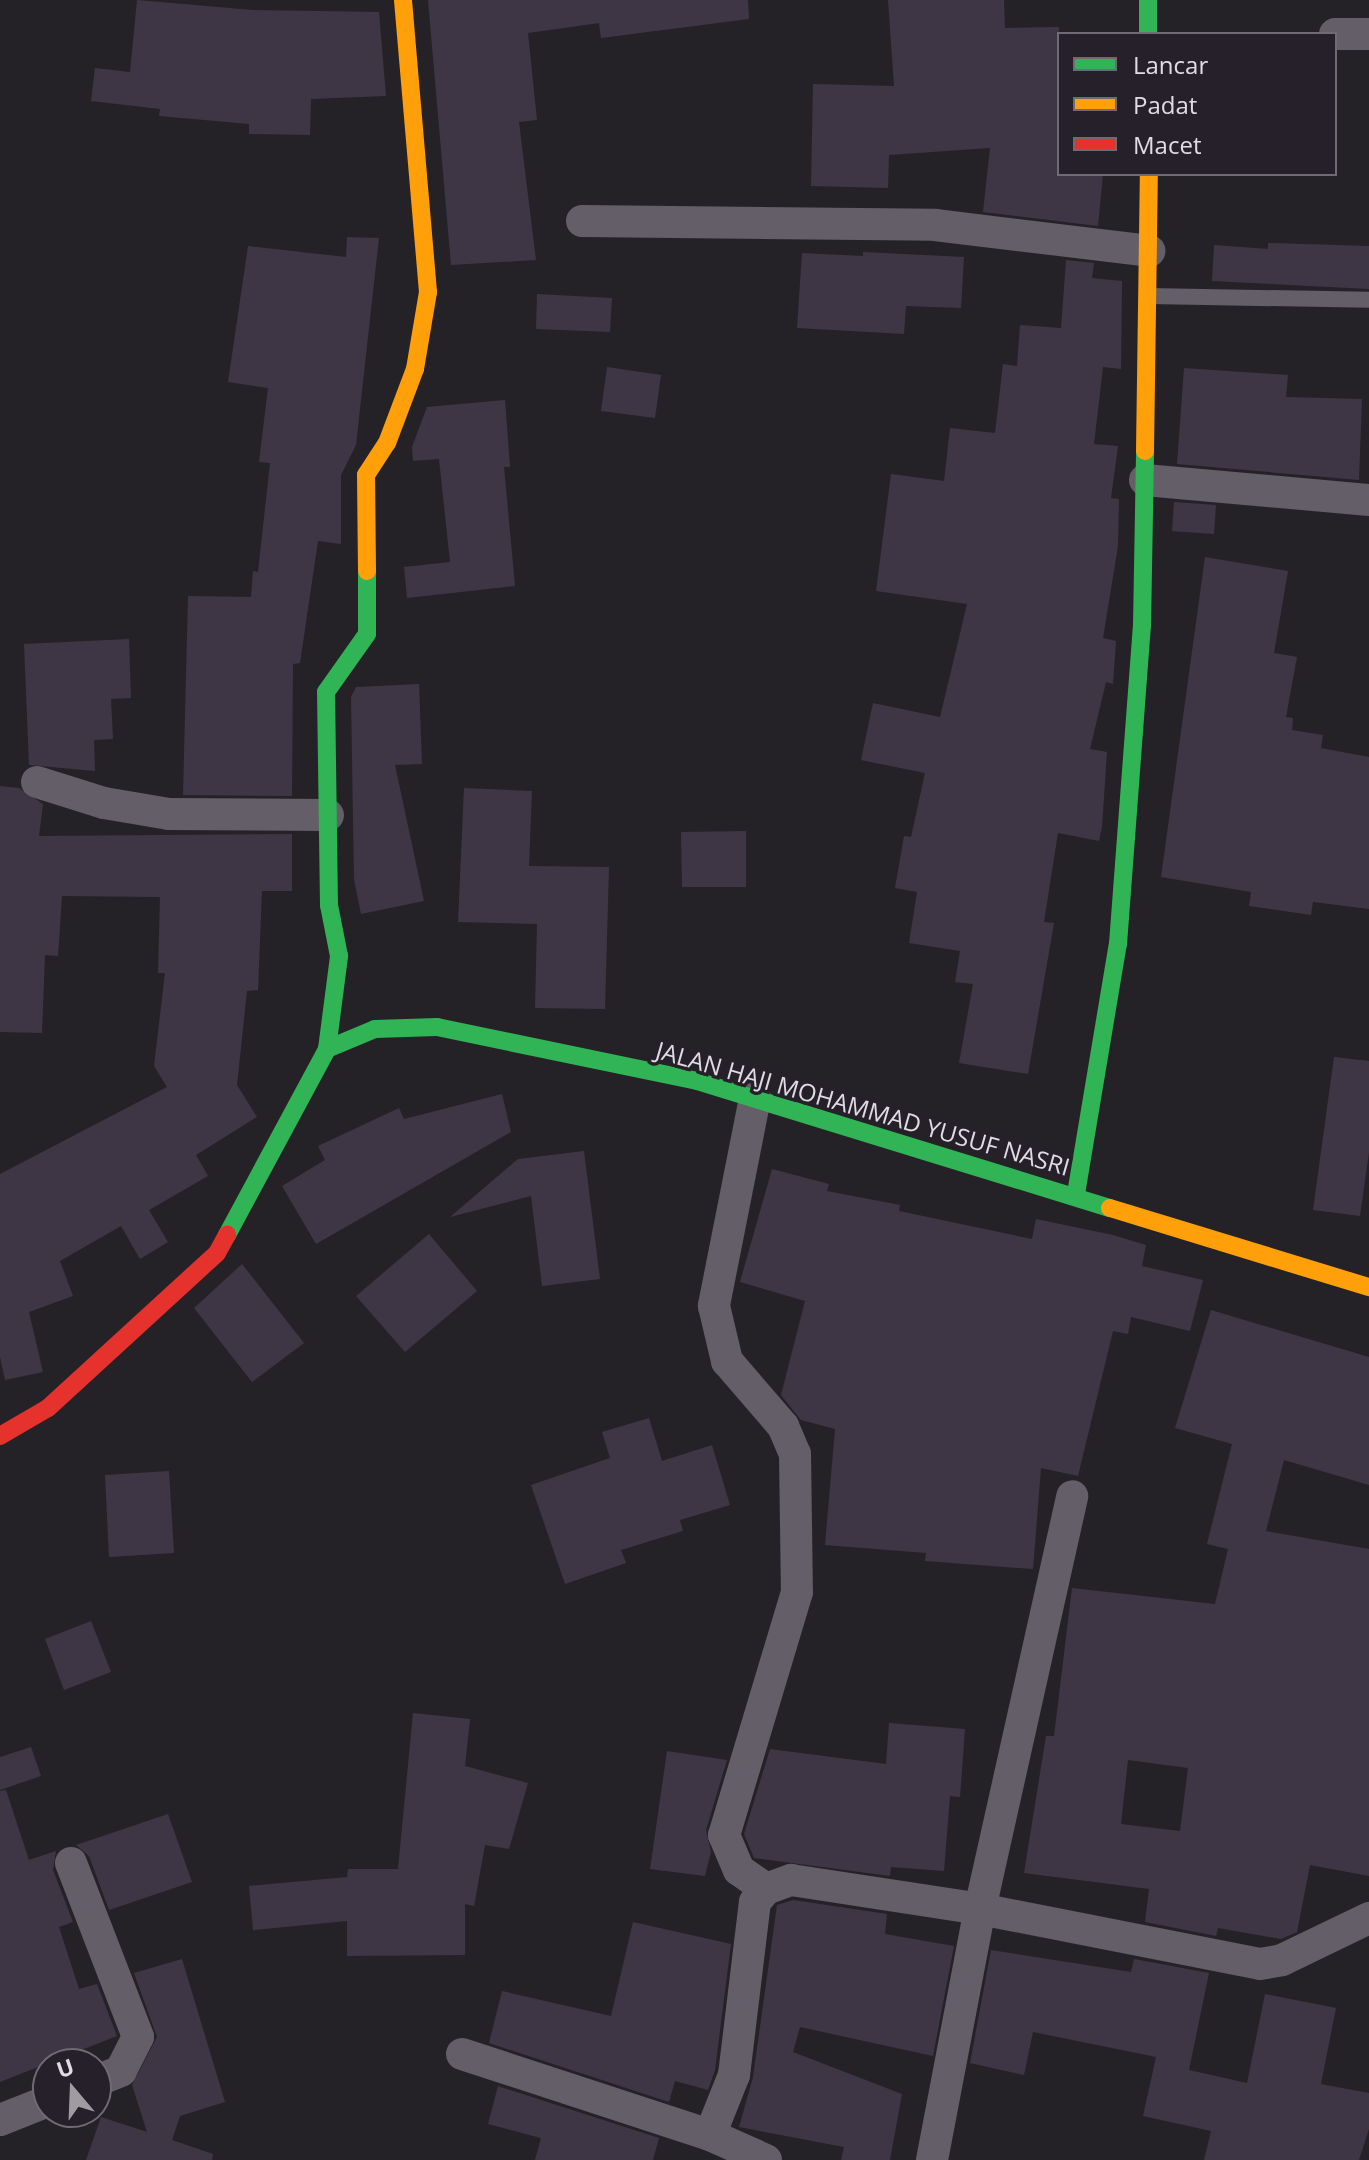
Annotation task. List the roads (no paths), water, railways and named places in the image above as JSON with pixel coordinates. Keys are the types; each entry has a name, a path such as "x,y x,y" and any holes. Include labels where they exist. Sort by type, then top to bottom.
{"street":[{"path":"0,1436 48,1408 217,1253 327,1049 339,956 329,905 326,692 334,674 367,634 366,475 387,443 415,369 428,292 403,0"},
{"path":"1148,0 1148,32"},
{"path":"1337,34 1369,34"},
{"path":"1076,1194 1118,944 1142,626 1149,176"},
{"path":"582,221 935,225 1149,251"},
{"path":"1145,480 1369,500"},
{"path":"37,782 104,803 169,814 328,815"},
{"name":"JALAN HAJI MOHAMMAD YUSUF NASRI","path":"327,1049 375,1029 437,1027 755,1098 1368,1281"},
{"path":"755,1098 714,1306 727,1361 783,1426 795,1454 797,1592 724,1835 739,1870 766,1889"},
{"path":"932,2160 980,1909 1072,1496"},
{"path":"71,1863 138,2037 121,2071 112,2075"},
{"path":"710,2135 734,2075 755,1902 766,1889 791,1880 980,1909 1260,1964 1282,1960 1369,1918"},
{"path":"462,2054 710,2135 766,2160"},
{"path":"0,2120 32,2107"}],"lane":[{"path":"1149,296 1369,300"}]}
